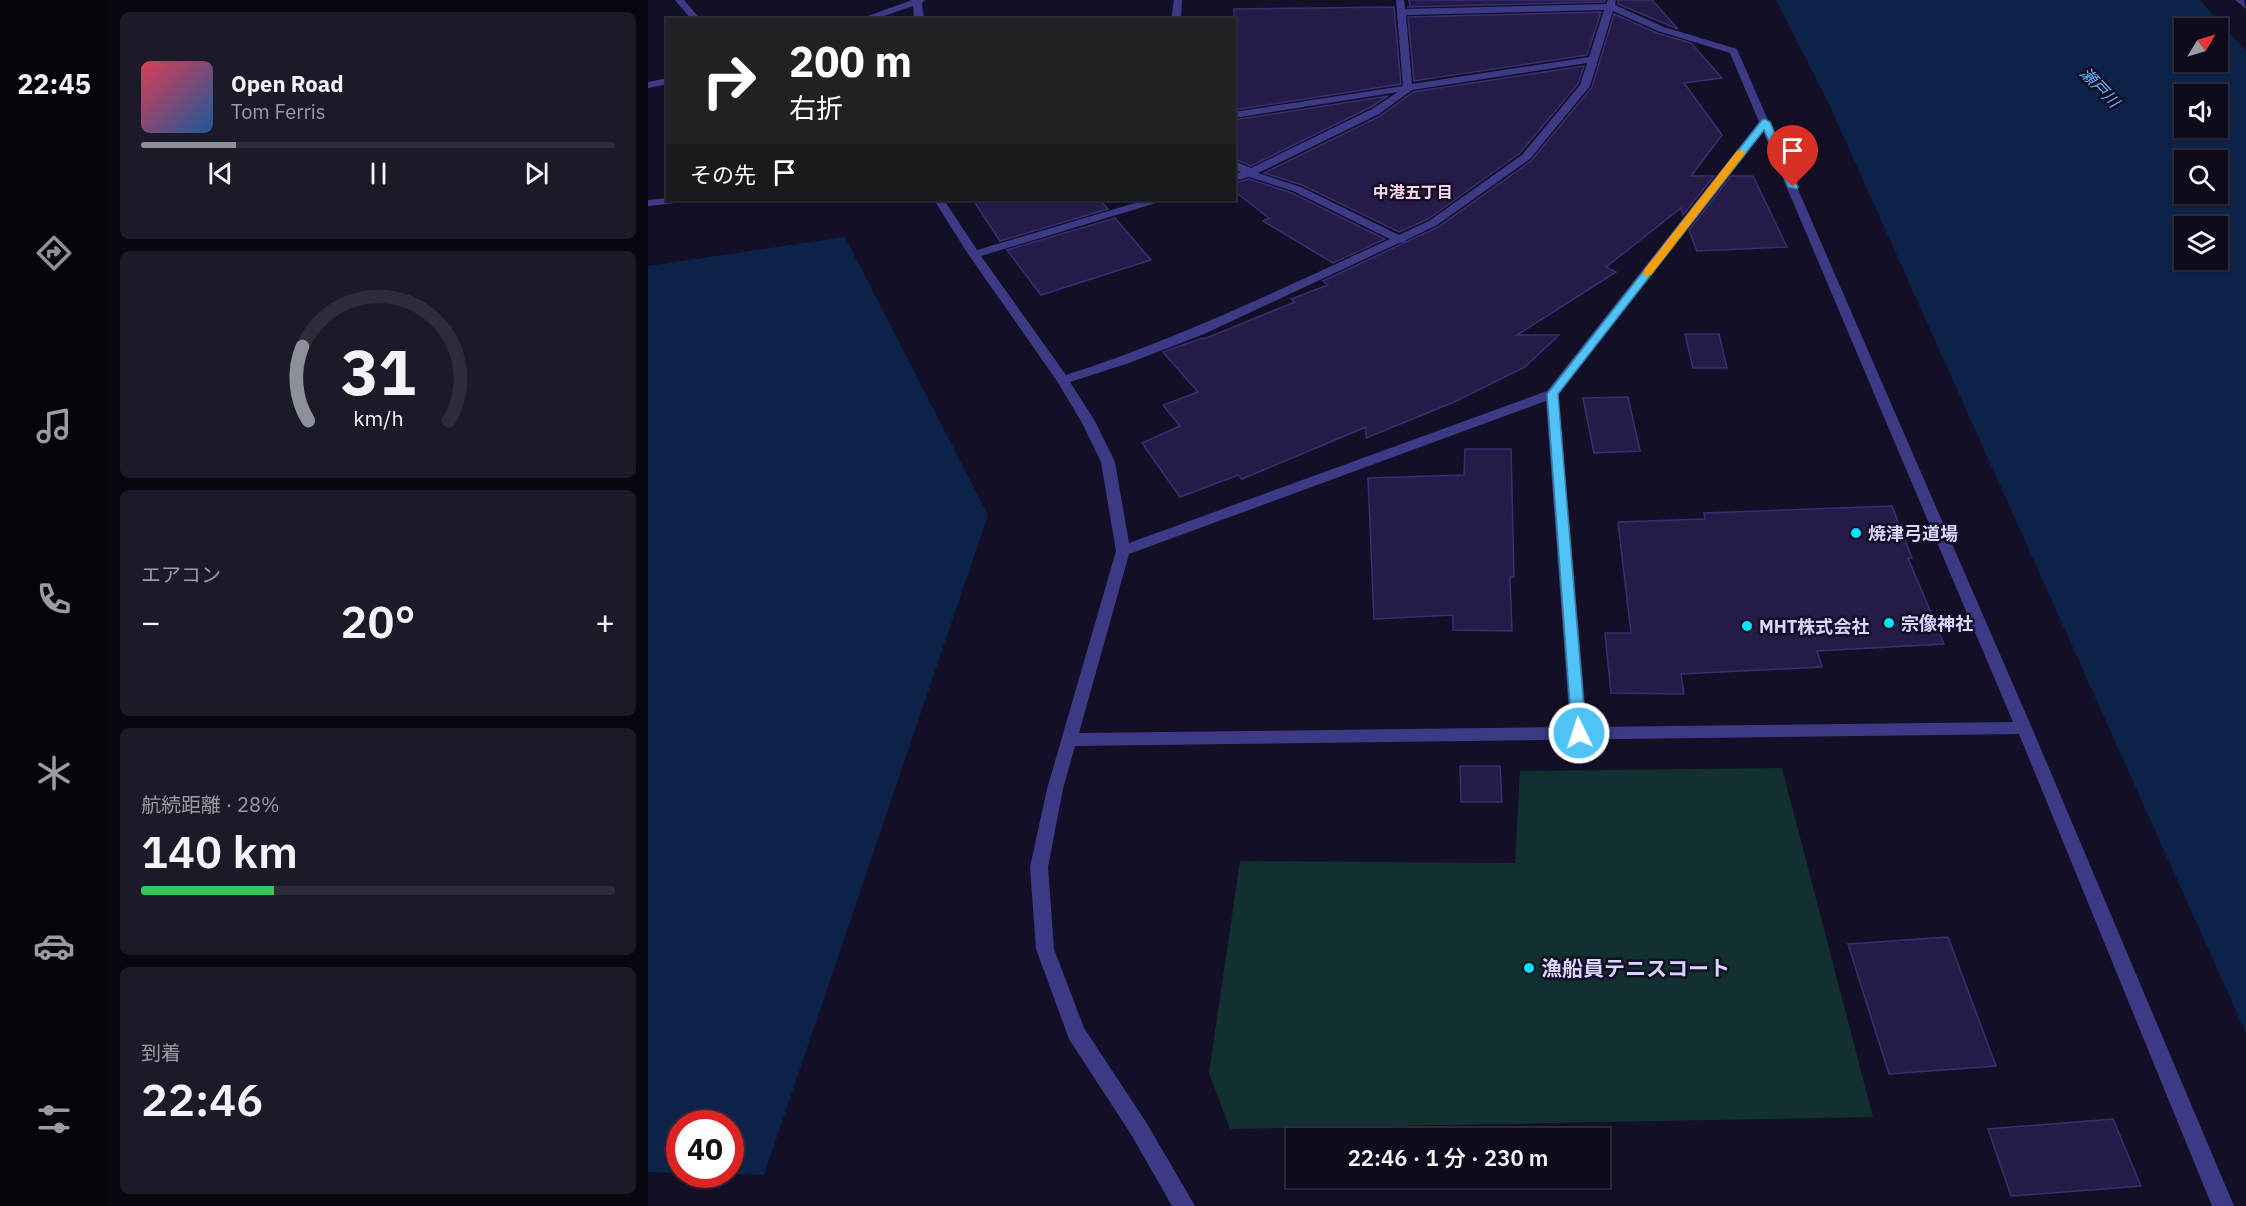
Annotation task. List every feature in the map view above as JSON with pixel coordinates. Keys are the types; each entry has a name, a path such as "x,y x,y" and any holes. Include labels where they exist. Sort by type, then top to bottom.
{"street":[{"path":"679,0 695,18"},
{"path":"867,18 918,0 918,18"},
{"path":"1176,18 1178,0"},
{"path":"1400,0 1408,89"},
{"path":"2239,0 2246,6"},
{"path":"1401,12 1612,4 1661,29 1734,51 2024,728 2223,1206"},
{"path":"1063,380 1200,331 1401,240 1433,223 1526,157 1585,86 1612,4"},
{"path":"1236,115 1593,59"},
{"path":"648,85 666,81"},
{"path":"1236,178 1251,174 1391,104 1408,89"},
{"path":"1123,551 1552,394 1765,122"},
{"path":"1236,165 1251,174 1298,189 1401,240"},
{"path":"648,203 667,201"},
{"path":"940,201 1063,380 1108,462 1123,551 1055,789 1039,867 1045,949 1076,1033 1139,1129 1184,1206"},
{"path":"974,254 1152,201"},
{"path":"1552,394 1579,733"},
{"path":"1069,740 2024,728"}],"green space":[{"name":"漁船員テニスコート","path":"1782,768 1873,1117 1230,1129 1209,1073 1240,861 1515,863 1520,771"}],"water":[{"name":"瀬戸川","path":"1776,0 2200,0 2216,18 2174,18 2174,72 2228,72 2228,31 2246,51 2246,1033 1828,102"},
{"path":"845,237 988,515 764,1175 744,1174 744,1110 666,1110 666,1173 648,1172 648,266"}],"building":[{"path":"1409,0 1605,0 1605,2 1410,7"},
{"path":"1618,0 1652,0 1678,29 1618,4"},
{"path":"1394,7 1401,84 1236,110 1236,18 1234,18 1234,9"},
{"path":"1601,12 1587,55 1414,81 1408,17"},
{"path":"1614,14 1657,33 1691,43 1722,78 1684,83 1722,135 1691,176 1714,176 1683,215 1681,208 1606,267 1616,272 1517,335 1559,335 1525,367 1454,402 1366,438 1366,427 1242,479 1238,475 1180,497 1142,443 1180,426 1163,405 1198,392 1163,352 1204,339 1295,302 1291,299 1328,285 1323,281 1438,227 1531,161 1592,87"},
{"path":"1584,66 1578,84 1520,153 1428,219 1399,232 1302,185 1264,173 1380,116 1413,92"},
{"path":"1388,96 1371,107 1251,166 1236,160 1236,120"},
{"path":"1731,176 1753,176 1787,247 1697,251 1689,230"},
{"path":"1249,179 1292,193 1385,239 1333,263 1263,221 1269,218 1236,193 1236,182"},
{"path":"974,201 1101,201 1108,209 1000,241"},
{"path":"1115,218 1151,260 1041,295 1007,250"},
{"path":"1685,334 1719,334 1727,368 1693,368"},
{"path":"1628,397 1640,451 1594,453 1583,398"},
{"path":"1465,449 1511,449 1514,577 1510,577 1512,631 1453,630 1453,615 1374,619 1368,478 1464,475"},
{"path":"1892,506 1912,558 1908,558 1944,644 1817,651 1822,667 1681,674 1684,694 1611,693 1605,633 1631,633 1618,522 1705,519 1704,513"},
{"path":"1460,766 1500,766 1502,802 1461,802"},
{"path":"1948,937 1996,1066 1889,1074 1848,944"},
{"path":"2113,1119 2141,1186 2011,1196 1988,1129"}],"slow traffic":[{"path":"1648,272 1741,153"}],"place":[{"name":"焼津弓道場","path":"1856,533"},
{"name":"宗像神社","path":"1889,623"},
{"name":"MHT株式会社","path":"1747,626"},
{"name":"漁船員テニスコート","path":"1529,968"}],"district":[{"name":"中港五丁目","path":"1413,192"}],"route":[{"path":"1579,733 1552,394 1765,122 1793,187"}]}
